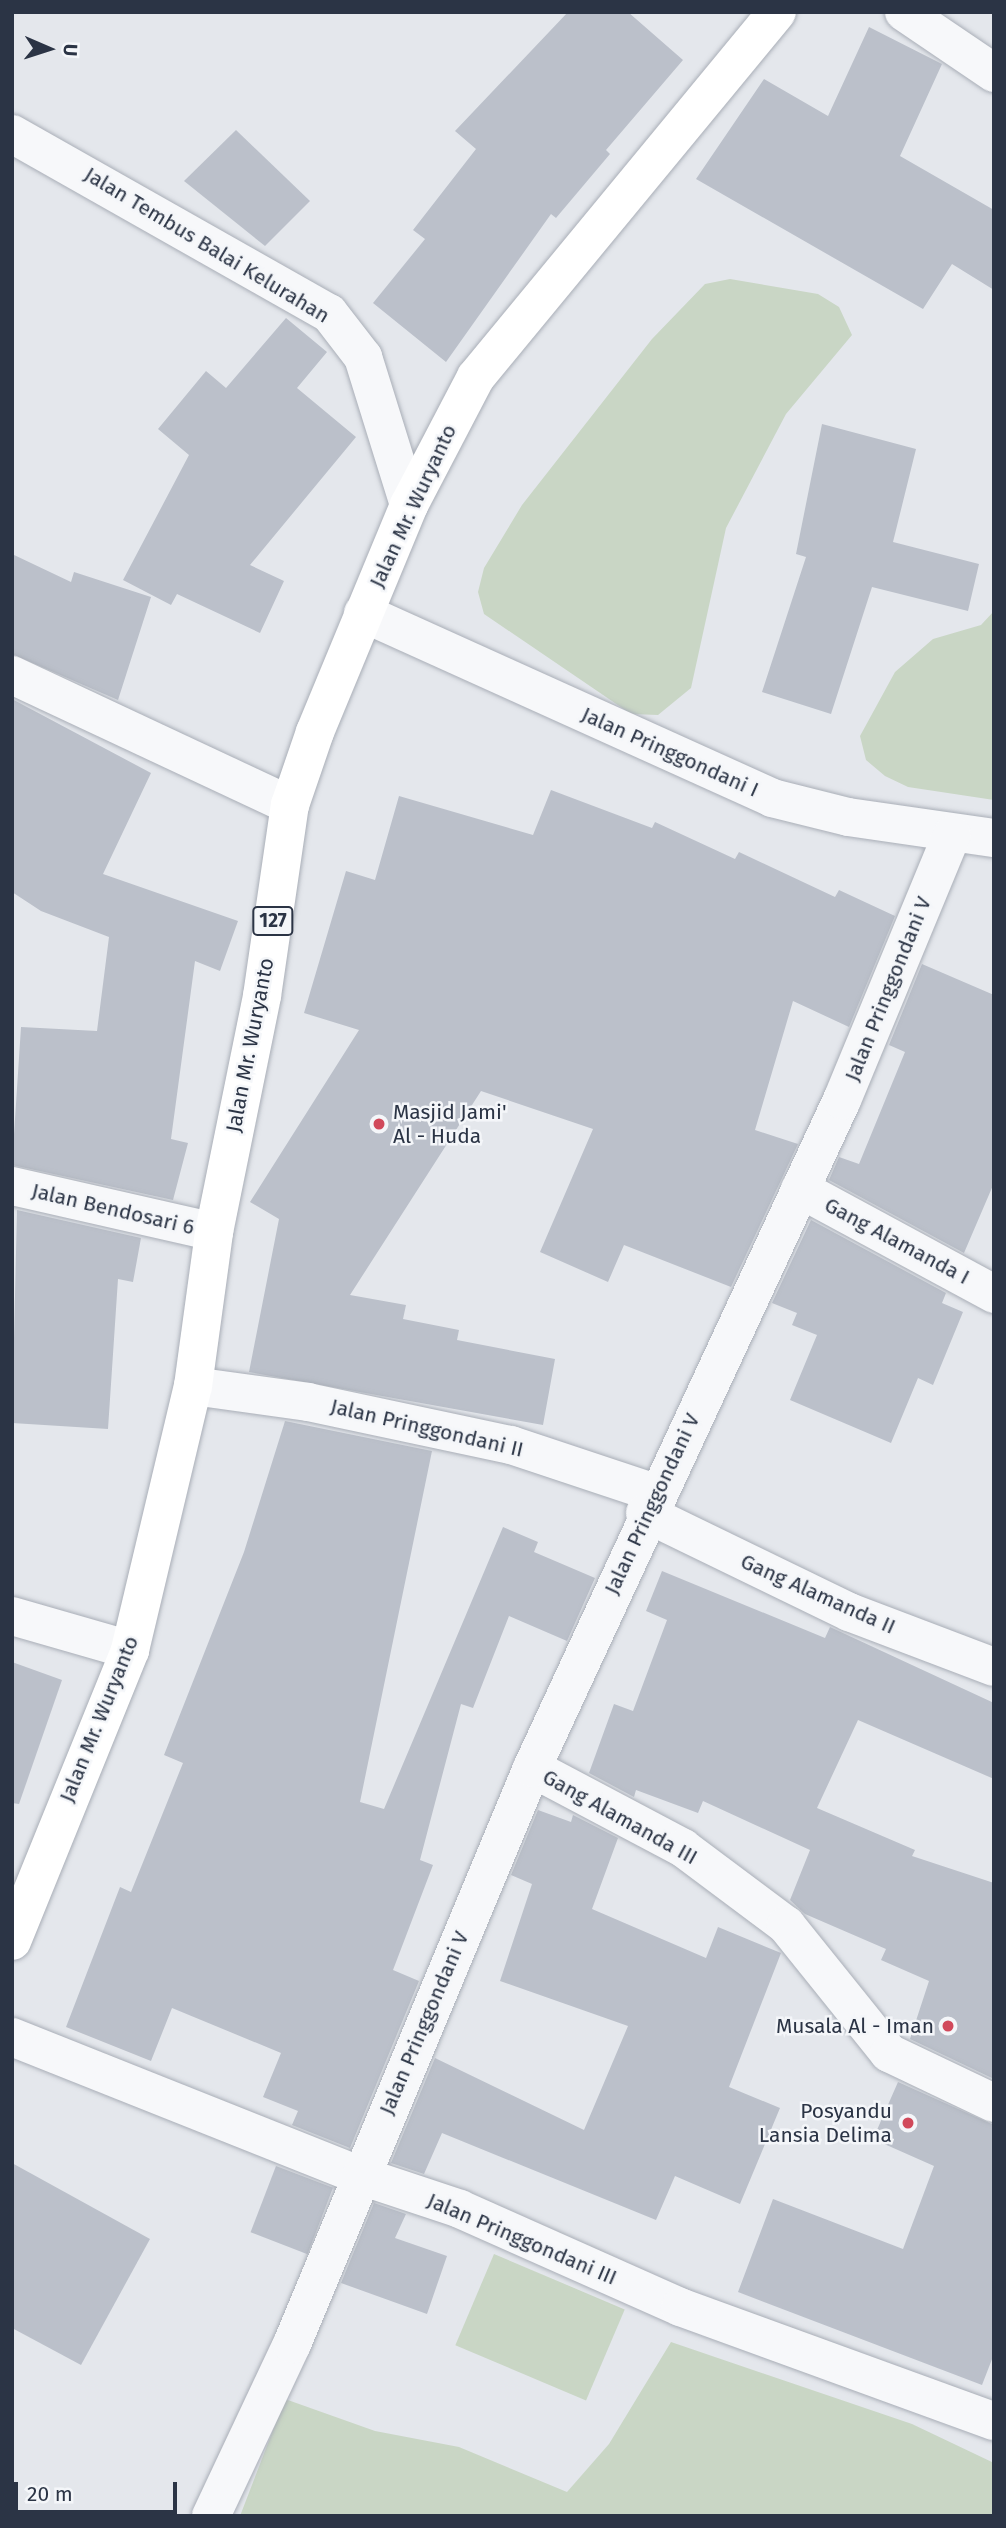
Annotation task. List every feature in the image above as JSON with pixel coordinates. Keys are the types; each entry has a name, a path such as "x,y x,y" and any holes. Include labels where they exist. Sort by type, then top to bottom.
{"main road":[{"name":"Jalan Mr. Wuryanto","path":"12,1941 130,1650 193,1387 214,1232 262,996 290,805 363,613 409,505 476,377 777,12"}],"street":[{"path":"904,12 994,73"},
{"name":"Jalan Tembus Balai Kelurahan","path":"12,134 329,313 363,357 409,505"},
{"name":"Jalan Pringgondani I","path":"363,613 772,798 952,835 994,838"},
{"path":"12,675 290,805"},
{"name":"Jalan Pringgondani V","path":"211,2516 361,2176 532,1768 650,1503 800,1189 952,835"},
{"name":"Jalan Bendosari 6","path":"12,1186 214,1232"},
{"name":"Gang Alamanda I","path":"800,1189 994,1294"},
{"name":"Jalan Pringgondani II","path":"193,1387 308,1402 511,1445 650,1503"},
{"name":"Gang Alamanda II","path":"650,1503 849,1612 994,1667"},
{"path":"12,1616 130,1650"},
{"name":"Gang Alamanda III","path":"532,1768 683,1848 786,1925 889,2053 994,2102"},
{"name":"Jalan Pringgondani III","path":"12,2037 361,2176 460,2209 680,2308 994,2421"}],"green space":[{"path":"730,279 818,294 839,307 852,335 786,414 726,528 691,688 658,715 631,714 484,614 478,592 484,568 522,505 652,339 705,284"},
{"path":"994,611 994,800 908,787 885,776 866,760 860,736 895,672 933,639 981,625"},
{"path":"494,2254 625,2309 586,2401 455,2345"},
{"path":"671,2342 912,2424 994,2463 994,2516 240,2516 285,2399 375,2431 459,2447 567,2492 609,2444"}],"building":[{"path":"568,12 628,12 683,60 606,150 610,154 556,218 551,214 446,362 373,303 425,239 413,230 476,149 455,131"},
{"path":"869,27 942,64 900,156 994,210 994,290 952,264 923,309 696,179 764,79 828,116"},
{"path":"236,130 310,201 265,246 184,181"},
{"path":"286,318 327,352 297,388 356,437 250,565 284,581 260,633 177,594 171,605 123,580 189,455 158,429 206,371 226,388"},
{"path":"822,424 916,449 893,542 979,564 968,611 872,587 831,714 762,692 806,557 796,554"},
{"path":"12,554 71,582 74,572 151,597 118,700 12,654"},
{"path":"12,699 151,773 103,874 238,921 220,971 195,961 171,1139 188,1143 173,1200 12,1165 21,1027 97,1031 109,937 41,911 12,892"},
{"path":"551,790 652,828 655,822 735,859 739,852 835,897 839,890 895,916 849,1027 793,1001 755,1130 798,1144 731,1287 624,1245 608,1282 540,1252 593,1129 481,1091 350,1295 406,1305 403,1319 459,1330 457,1340 555,1359 543,1425 249,1372 279,1219 250,1202 359,1030 304,1013 346,871 375,880 399,796 533,835"},
{"path":"922,964 994,995 994,1183 964,1253 829,1180 839,1157 859,1164 905,1052 889,1045"},
{"path":"17,1210 141,1238 133,1282 118,1279 108,1429 12,1423"},
{"path":"811,1220 946,1293 942,1303 963,1312 933,1385 918,1378 891,1443 790,1400 817,1335 792,1325 797,1313 772,1303"},
{"path":"285,1421 432,1451 360,1802 384,1809 503,1527 538,1542 534,1552 595,1578 567,1641 509,1616 473,1708 461,1704 420,1860 433,1865 393,1970 419,1981 350,2148 292,2125 298,2111 263,2097 281,2053 172,2008 151,2061 66,2027 120,1887 131,1892 183,1763 164,1755 244,1552"},
{"path":"662,1571 825,1638 830,1627 994,1703 994,1779 858,1720 817,1808 915,1850 912,1856 994,1883 994,2079 910,2039 929,1981 881,1960 886,1949 805,1914 790,1900 810,1850 703,1801 698,1813 636,1790 634,1797 589,1773 614,1704 633,1711 667,1620 646,1611"},
{"path":"12,1662 62,1680 19,1804 12,1803"},
{"path":"538,1810 571,1822 573,1815 618,1838 592,1909 706,1958 718,1927 781,1953 729,2087 780,2108 740,2204 675,2176 656,2220 442,2133 424,2174 391,2163 435,2058 584,2130 628,2026 500,1981 532,1884 511,1875"},
{"path":"898,2082 994,2125 994,2354 982,2385 738,2292 773,2199 903,2249 934,2166 873,2139"},
{"path":"12,2163 150,2239 81,2365 12,2328"},
{"path":"276,2166 333,2188 308,2254 251,2232"},
{"path":"374,2203 406,2214 395,2238 447,2256 427,2314 341,2283"}],"place":[{"name":"Masjid Jami' Al - Huda","path":"379,1124"},
{"name":"Musala Al - Iman","path":"948,2026"},
{"name":"Posyandu Lansia Delima","path":"908,2123"}]}
